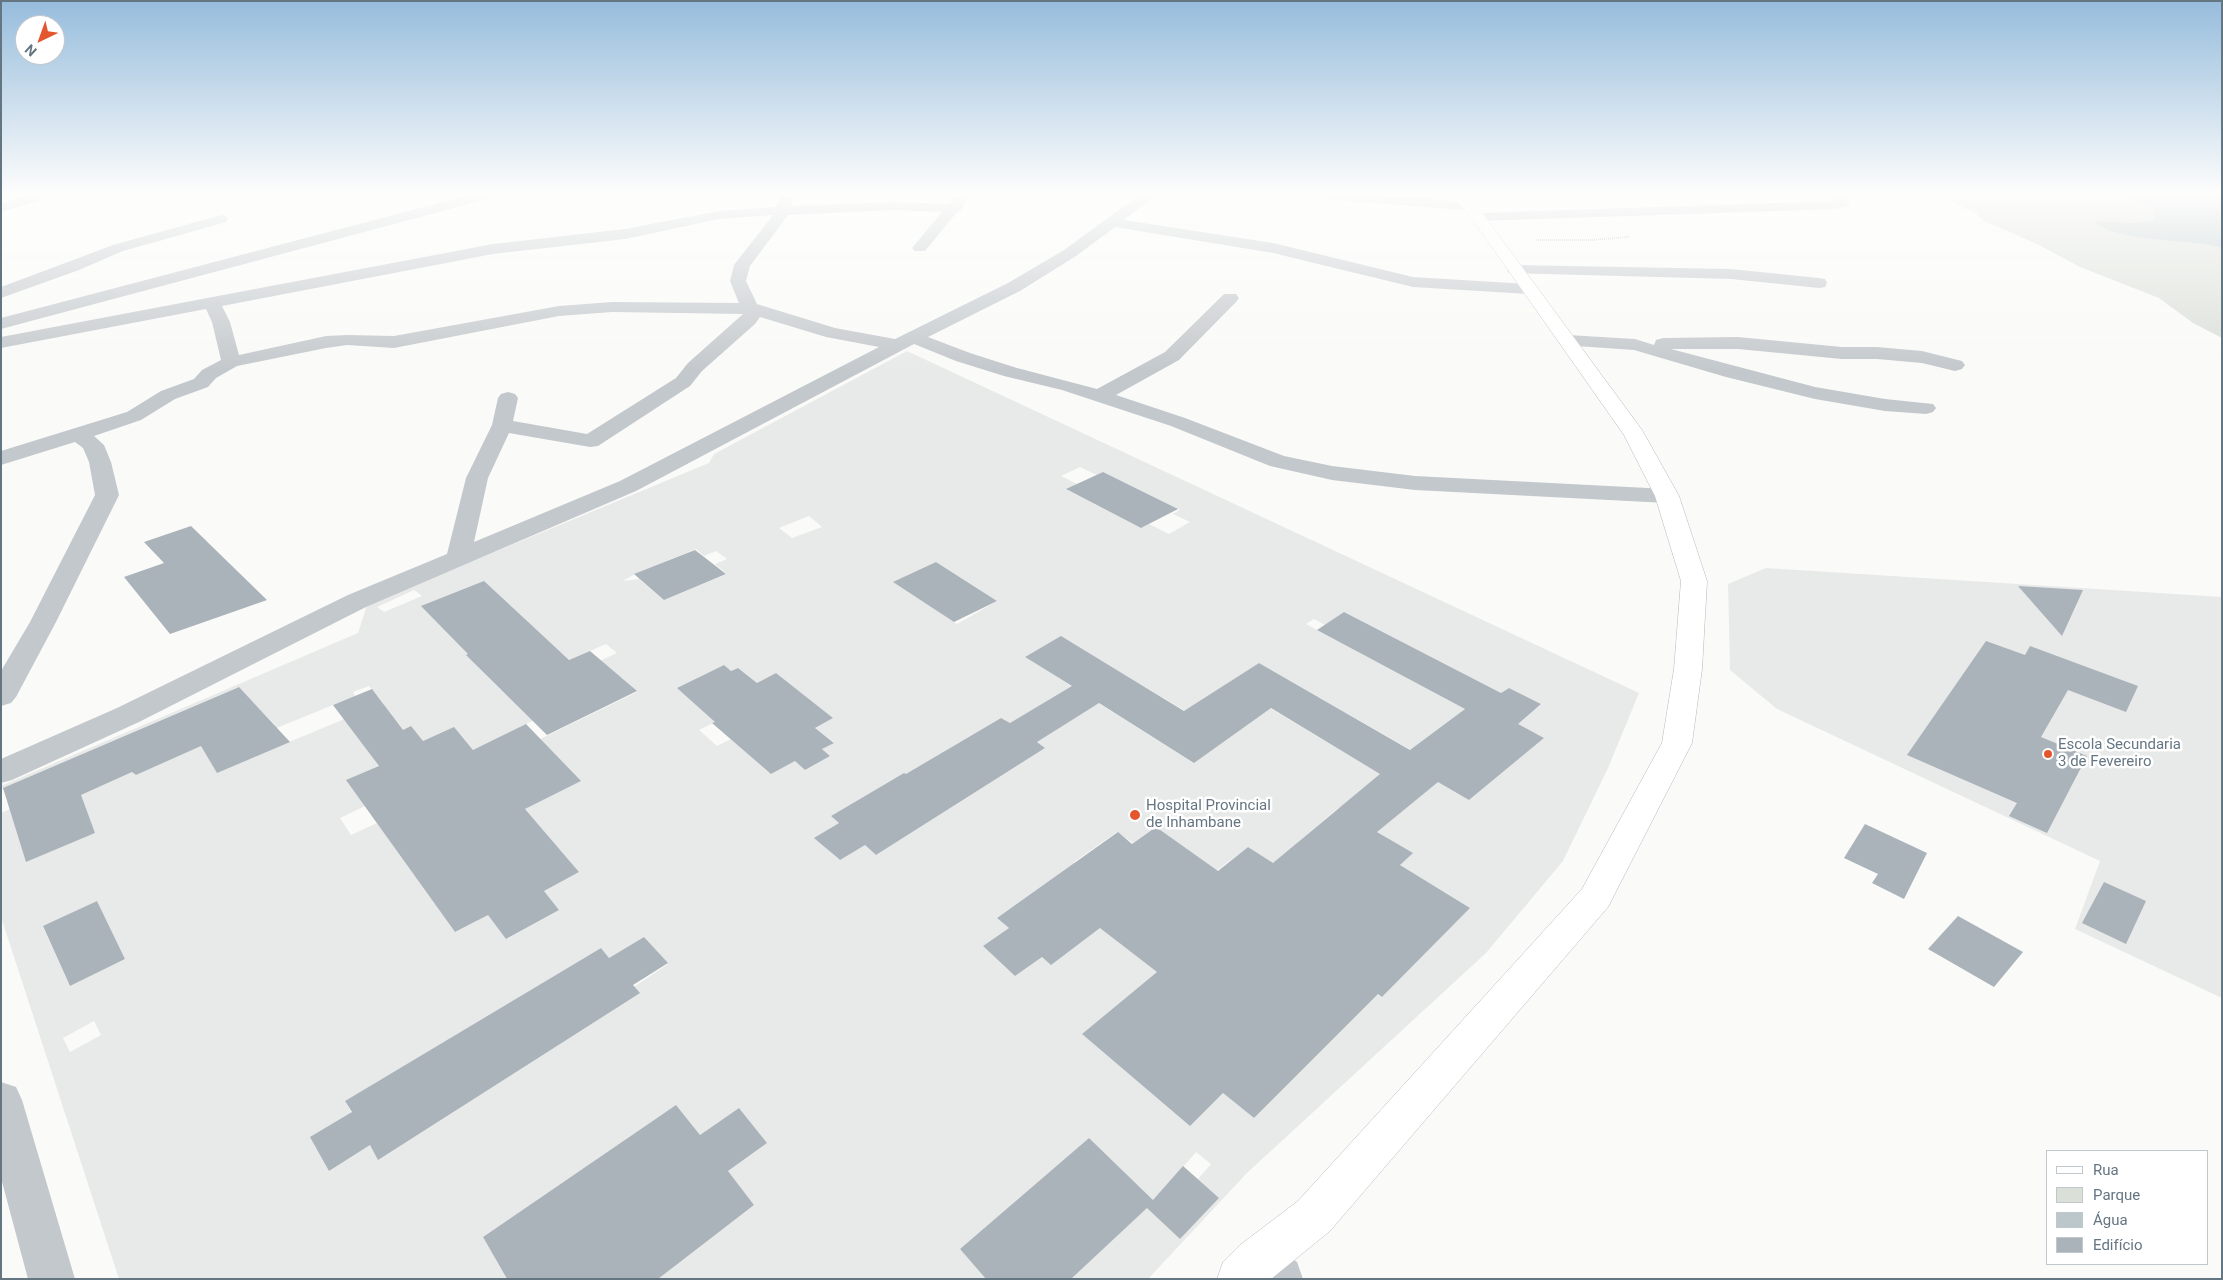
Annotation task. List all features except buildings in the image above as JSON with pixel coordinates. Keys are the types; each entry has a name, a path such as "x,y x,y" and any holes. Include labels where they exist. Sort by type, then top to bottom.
{"main road":[{"path":"1259,1273 1314,1216 1595,898 1677,743 1688,669 1694,581 1667,496 1634,435 1568,341 1502,253"}],"street":[{"path":"1,293 66,270 107,253"},
{"path":"1,324 269,253"},
{"path":"1,343 472,253"},
{"path":"502,425 582,440 594,439 683,382 695,367 749,320 752,314 738,281 742,265 752,253"},
{"path":"1,772 128,715 357,601 645,478 905,341 1014,287 1072,253"},
{"path":"1292,253 1413,282 1731,274 1819,283"},
{"path":"1099,396 1172,356 1230,298"},
{"path":"212,304 221,322 231,362"},
{"path":"1,458 134,416 168,395 201,383 209,374 231,362 326,342 347,340 394,342 580,309 612,307 750,308 832,333 905,341 1099,396 1178,422 1278,461 1332,473 1415,483 1667,496"},
{"path":"1568,341 1635,344 1738,343 1842,353 1876,352 1922,357 1955,365"},
{"path":"1635,344 1733,373 1815,393 1885,405 1926,408"},
{"path":"458,559 476,478 502,425 508,398"},
{"path":"1,697 43,622 107,495 100,462 93,445 78,434"},
{"path":"1,1100 52,1279"}],"shaded area":[{"name":"Hospital Provincial de Inhambane","path":"907,351 1639,693 1608,768 1563,861 1486,953 1247,1173 1148,1279 1071,1279 1154,1201 1089,1138 960,1249 986,1279 658,1279 754,1205 728,1171 767,1143 739,1108 700,1135 676,1105 483,1237 505,1279 119,1279 1,917 1,813 58,788 67,801 132,772 136,775 227,734 275,725 238,687 1,789 1,786 358,633 367,605 709,463 714,454","holes":["1080,467 1097,475 1103,472 1180,510 1173,514 1190,522 1169,534 1149,524 1141,528 1067,490 1077,484 1061,476","809,516 822,527 792,538 779,528","696,549 704,556 716,551 727,559 715,564 727,574 664,600 639,579 623,581 635,574","936,562 997,601 957,624 894,582","414,590 422,596 384,612 377,607","1344,612 1501,693 1509,688 1541,704 1515,726 1544,738 1469,800 1440,780 1389,779 1228,683 1259,663 1411,750 1465,709 1306,624 1314,619 1325,625","532,627 569,660 606,644 617,653 566,676 501,690 467,655","1061,637 1229,737 1194,763 1025,657","724,665 731,671 738,668 757,683 776,673 833,718 815,728 834,742 822,749 830,756 805,770 795,761 771,774 731,739 717,746 699,730 715,722 697,678","622,678 637,692 534,742 520,727","369,686 383,703 217,772 208,756 355,696 353,692","1029,712 1056,730 1037,742 1045,748 876,855 865,845 839,860 815,838 839,823 831,816 904,773 910,777 932,759 1001,718 1010,723","410,727 423,741 454,728 508,789 581,781 525,809 579,872 544,891 559,910 507,939 484,910 477,921 455,932 377,823 351,835 340,818 365,806 347,780 383,772 365,747","82,800 95,833 26,862","1338,808 1412,853 1400,865 1470,908 1382,997 1378,994 1254,1118 1223,1093 1190,1125 1082,1034 1157,972 1120,943 1248,847 1329,900 1352,879 1297,843","1156,827 1174,874 1051,964 1042,957 1015,976 983,946 1009,928 997,918 1046,884 1081,868 1074,862 1117,832 1133,843","97,901 125,959 70,986 43,927","644,937 668,964 378,1159 370,1145 329,1171 351,1112 345,1101 601,948 609,958","94,1021 101,1035 70,1052 63,1038","1196,1152 1211,1164 1198,1179 1183,1167","1204,1185 1219,1198 1180,1239 1165,1224"]},
{"name":"Escola Secundaria 3 de Fevereiro","path":"1766,568 2222,597 2222,998 2075,929 2100,861 1777,709 1730,670 1728,584"}],"green space":[{"path":"2053,253 2222,253 2222,338 2193,323 2159,298 2080,267"}],"place":[{"name":"Escola Secundaria 3 de Fevereiro","path":"2048,754"},
{"name":"Hospital Provincial de Inhambane","path":"1135,815"}]}
